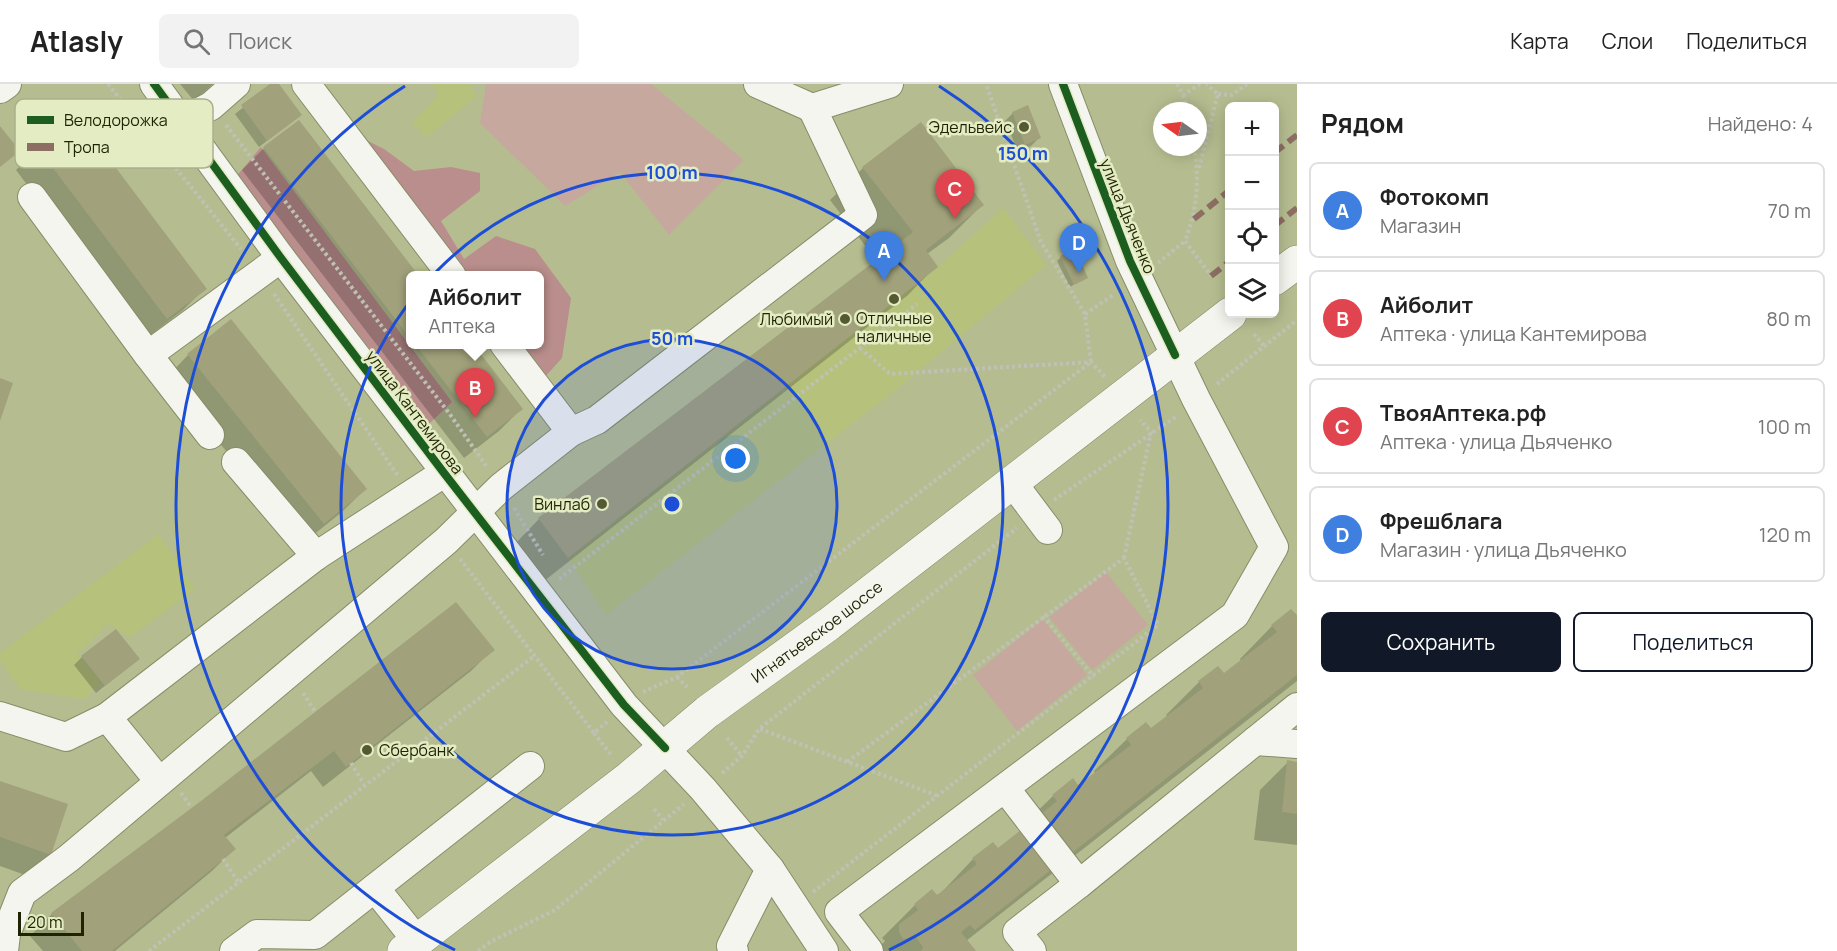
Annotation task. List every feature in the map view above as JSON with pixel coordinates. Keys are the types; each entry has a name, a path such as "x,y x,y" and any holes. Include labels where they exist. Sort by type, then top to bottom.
{"main road":[{"path":"1279,276 1297,262"},
{"name":"Игнатьевское шоссе","path":"410,946 665,748 707,712 829,624 1123,399 1175,355 1242,324"}],"street":[{"path":"0,90 7,84"},
{"name":"улица Кантемирова","path":"154,84 165,99"},
{"path":"213,104 236,84"},
{"path":"306,84 448,271"},
{"path":"758,84 813,108 889,84"},
{"name":"улица Дьяченко","path":"1063,84 1130,261 1175,355 1286,546"},
{"path":"4,951 6,934 22,893 169,785 446,541 501,487 571,432 597,420 863,215 813,108"},
{"name":"улица Кантемирова","path":"211,168 271,266 476,512 624,705 665,748 770,870 796,905 824,951"},
{"path":"32,197 210,435"},
{"path":"148,355 271,266"},
{"path":"507,349 571,432"},
{"path":"236,462 316,556"},
{"path":"0,716 66,737 107,717 316,556 444,473"},
{"path":"1012,482 1042,522"},
{"path":"869,951 839,912 1235,615 1286,546"},
{"path":"1032,951 1017,932 1080,884 1297,706"},
{"path":"107,717 169,785"},
{"path":"1255,741 1297,744"},
{"path":"234,951 257,934 315,935 530,766"},
{"path":"1005,788 1080,884"},
{"path":"734,951 731,946 770,870"},
{"path":"375,888 410,946"}],"path":[{"path":"108,84 121,99"},
{"path":"986,84 1041,242 1084,314 1091,362 1107,379"},
{"path":"1178,84 1184,102"},
{"path":"1183,95 1200,84"},
{"path":"1206,84 1218,94 1232,95 1247,84"},
{"path":"1158,263 1185,241 1194,219 1198,171 1218,94"},
{"path":"1196,156 1198,171"},
{"path":"183,168 271,266 411,496"},
{"path":"1185,241 1211,276"},
{"path":"1084,314 1113,295"},
{"path":"1216,385 1297,320"},
{"path":"1242,324 1264,346"},
{"path":"860,348 890,374 1091,362"},
{"path":"637,694 678,677 1091,362"},
{"path":"715,779 742,756 759,729 1042,522 1151,432 1181,414"},
{"path":"1140,420 1151,432"},
{"path":"796,905 1094,677 1158,625 1124,558 1151,432"},
{"path":"446,541 533,657 611,755"},
{"path":"847,762 1124,558"},
{"path":"1043,616 1094,677"},
{"path":"149,951 364,784 533,657"},
{"path":"678,677 687,687"},
{"path":"302,692 316,713"},
{"path":"594,733 611,719"},
{"path":"759,729 939,796"},
{"path":"727,738 742,756"},
{"path":"351,763 364,784"},
{"path":"169,785 191,807"},
{"path":"478,951 490,942 555,909 687,802"},
{"path":"654,809 663,820"},
{"path":"223,860 239,883"}],"shaded area":[{"path":"432,84 469,84 477,96 427,137 412,123 439,95"},
{"path":"486,84 651,84 744,160 669,235 620,172 565,206 480,123"},
{"path":"354,134 384,149 414,171 451,167 480,173 480,191 441,221 464,259 496,236 535,249 571,298 562,358 527,397 491,349 544,349 544,271 434,271"},
{"path":"261,147 406,341 406,349 412,349 452,402 429,424 235,178"},
{"path":"1003,208 1046,265 897,389 606,615 568,558 938,267"},
{"path":"159,534 195,589 130,637 108,624 77,654 101,682 84,699 20,689 0,660 0,653"},
{"path":"1106,572 1148,625 1092,670 1049,617"},
{"path":"1043,619 1087,675 1017,731 973,675"}],"building":[{"path":"270,84 279,84 302,115 267,141 241,105"},
{"path":"1028,105 1041,138 1025,145 1012,112"},
{"path":"299,120 415,271 406,271 406,333 263,147"},
{"path":"921,122 984,205 926,250 938,267 568,558 538,518 913,232 862,167"},
{"path":"0,126 15,145 15,155 0,167"},
{"path":"53,168 116,168 207,289 167,319"},
{"path":"1075,249 1088,278 1074,285 1060,256"},
{"path":"231,319 367,489 324,524 187,354"},
{"path":"419,349 477,349 523,409 487,437"},
{"path":"0,378 13,383 0,421"},
{"path":"456,602 495,650 346,767 334,751 224,835 236,849 112,951 82,951 51,913 201,801"},
{"path":"1291,609 1297,615 1297,675 1067,857 1036,818 1057,801 1052,795 1073,778 1078,785 1131,745 1126,738 1146,722 1151,728 1203,688 1198,681 1218,666 1224,673 1277,632 1271,625"},
{"path":"116,629 140,659 105,686 81,656"},
{"path":"1287,760 1297,762 1297,814 1282,812"},
{"path":"0,781 68,804 51,855 0,837"},
{"path":"1026,826 1057,865 975,930 970,925 961,932 976,951 921,951 923,947 915,936 903,939 899,932 899,924 918,910 914,904 932,889 937,895 977,864 972,858 993,842 998,848"}],"marked path":[{"path":"1279,149 1297,135"},
{"path":"1194,219 1225,194"},
{"path":"1279,222 1297,208"},
{"path":"1211,276 1226,264"}],"cycle path":[{"path":"154,84 165,99"},
{"path":"1063,84 1130,261 1175,355"},
{"path":"213,165 444,473 624,705 665,748"}],"place":[{"name":"Эдельвейс","path":"1024,127"},
{"name":"ТвояАптека.рф","path":"955,219"},
{"name":"Фрешблага","path":"1079,273"},
{"name":"Фотокомп","path":"884,281"},
{"name":"Отличные наличные","path":"894,299"},
{"name":"Любимый","path":"845,319"},
{"name":"Айболит","path":"475,418"},
{"name":"Винлаб","path":"602,504"},
{"name":"Сбербанк","path":"367,750"}]}
